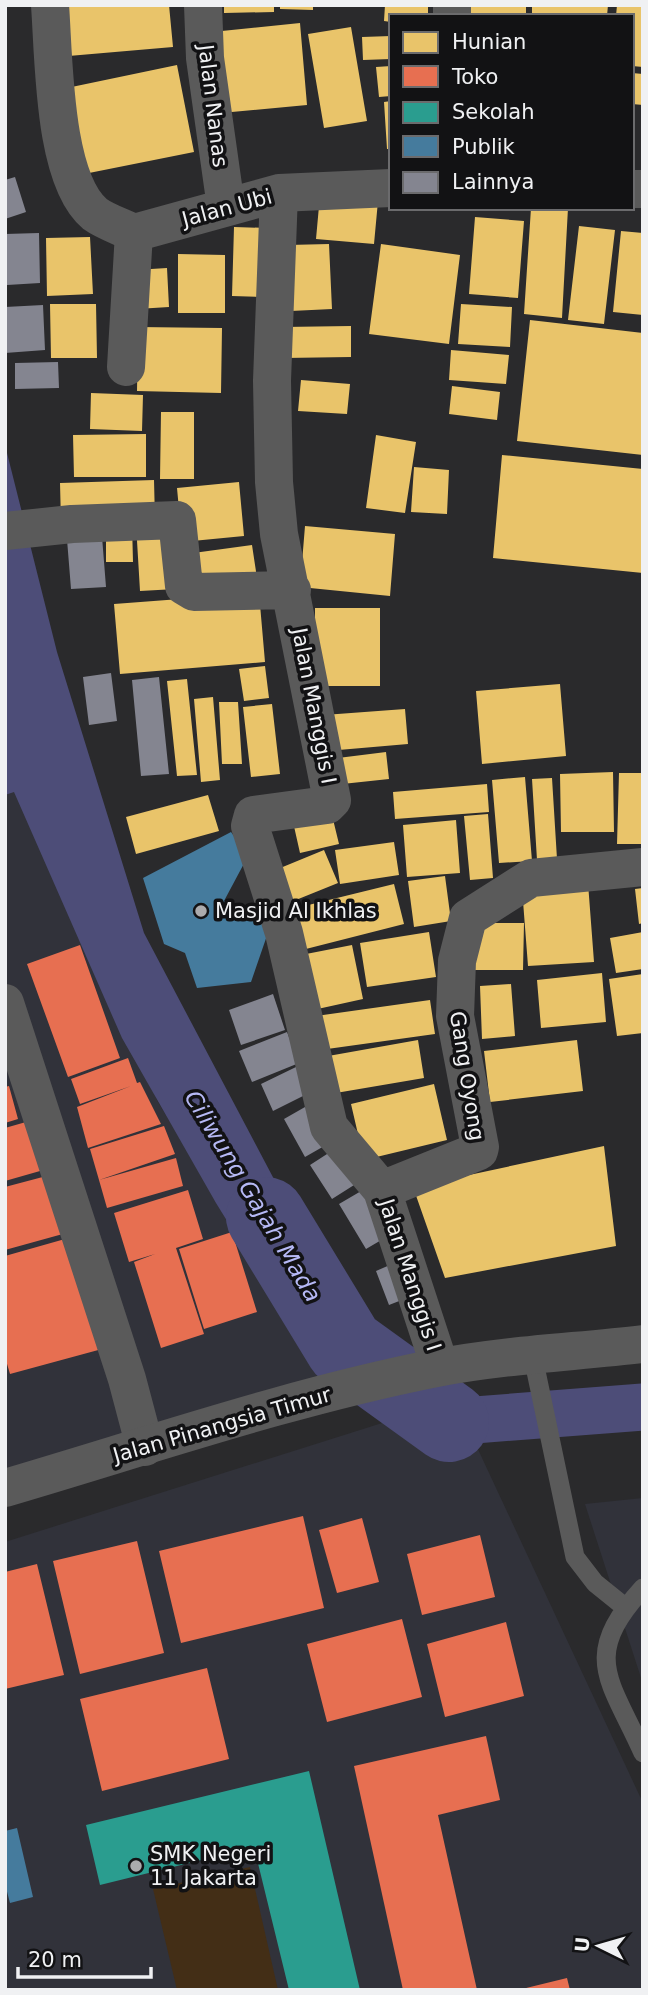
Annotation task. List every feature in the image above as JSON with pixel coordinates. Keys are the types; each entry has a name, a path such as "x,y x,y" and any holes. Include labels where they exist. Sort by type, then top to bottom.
{"street":[{"path":"50,5 62,150 80,194 95,214 134,233 125,367"},
{"name":"Jalan Nanas","path":"203,5 205,58 226,207"},
{"name":"Jalan Ubi","path":"134,233 279,193 389,188"},
{"name":"Jalan Manggis I","path":"279,193 273,343 274,482 279,534 332,800 327,805 253,815 250,826 284,933 329,1127 382,1190 440,1367"},
{"path":"5,531 72,524 177,520 184,586 194,592 292,590"},
{"name":"Gang Oyong","path":"382,1190 479,1151 455,1016 457,961 468,918 531,878 643,867"},
{"path":"5,1003 127,1379 145,1447"},
{"name":"Jalan Pinangsia Timur","path":"5,1488 313,1398 398,1376 440,1367 643,1345"}],"lane":[{"path":"533,1357 575,1557 595,1583 626,1608"},
{"path":"643,1588 613,1625 604,1650 607,1672 643,1753"}],"shaded area":[{"path":"5,761 158,1102 333,1393 5,1496"},
{"path":"455,1400 643,1803 643,1990 5,1990 5,1542"},
{"path":"643,1498 643,1684 585,1504"},
{"path":"250,1867 278,1990 177,1990 153,1889"}],"water":[{"path":"5,445 57,652 144,933 342,1308 290,1323 216,1203 122,1038 14,792 5,795"}],"building: Hunian":[{"path":"52,5 169,5 173,47 57,57"},
{"path":"224,5 274,5 274,12 224,13"},
{"path":"280,5 313,5 313,10 280,9"},
{"path":"385,5 428,5 428,14 389,14 389,22 384,21"},
{"path":"463,5 526,5 526,14 462,14"},
{"path":"532,5 608,5 607,14 532,14"},
{"path":"617,5 643,5 643,67 634,66 634,14 616,14"},
{"path":"300,23 307,105 221,113 212,32"},
{"path":"351,27 367,121 324,128 308,34"},
{"path":"389,36 389,59 363,60 362,37"},
{"path":"177,65 194,152 79,175 62,89"},
{"path":"389,66 389,96 379,97 376,67"},
{"path":"634,73 643,74 643,105 634,104"},
{"path":"389,101 389,149 387,149 384,102"},
{"path":"320,195 378,201 374,244 316,239"},
{"path":"531,210 568,210 562,318 524,314"},
{"path":"475,217 524,221 518,298 469,294"},
{"path":"579,226 615,230 604,324 568,320"},
{"path":"234,227 268,228 266,297 232,296"},
{"path":"621,231 643,233 643,315 613,312"},
{"path":"90,237 93,294 47,296 46,238"},
{"path":"329,244 332,309 291,311 288,245"},
{"path":"381,244 460,255 449,344 369,334"},
{"path":"178,254 225,255 225,313 178,313"},
{"path":"167,268 169,307 137,309 135,270"},
{"path":"50,304 96,304 97,358 51,358"},
{"path":"461,304 512,307 510,347 458,344"},
{"path":"530,320 643,333 643,455 517,441"},
{"path":"351,326 351,357 284,358 283,327"},
{"path":"138,327 222,328 221,393 137,391"},
{"path":"451,350 509,355 506,384 449,380"},
{"path":"301,380 350,384 347,414 298,411"},
{"path":"452,386 500,392 497,420 449,414"},
{"path":"91,393 143,395 142,431 90,429"},
{"path":"161,412 194,412 194,479 160,479"},
{"path":"146,434 146,477 74,477 73,435"},
{"path":"376,435 416,442 405,513 366,508"},
{"path":"502,455 643,469 643,573 493,558"},
{"path":"414,467 449,470 447,514 411,512"},
{"path":"154,480 155,520 61,522 60,483"},
{"path":"239,482 244,536 182,542 177,488"},
{"path":"171,522 176,589 140,591 136,524"},
{"path":"106,524 132,524 133,562 106,562"},
{"path":"305,526 395,534 390,596 300,587"},
{"path":"252,545 257,578 190,588 186,554"},
{"path":"259,593 265,662 120,674 114,604"},
{"path":"315,608 380,608 380,686 315,686"},
{"path":"265,666 269,698 244,701 239,669"},
{"path":"187,679 197,775 177,776 167,681"},
{"path":"560,684 566,756 482,764 476,691"},
{"path":"213,697 220,780 201,782 194,699"},
{"path":"219,702 238,702 242,764 222,764"},
{"path":"272,704 280,774 251,777 243,707"},
{"path":"405,709 408,744 327,751 324,715"},
{"path":"386,752 389,779 333,785 330,759"},
{"path":"613,772 614,832 561,832 560,774"},
{"path":"619,773 643,773 643,844 617,844"},
{"path":"525,777 532,861 499,863 492,780"},
{"path":"552,778 557,859 537,860 532,779"},
{"path":"487,784 489,812 395,819 393,792"},
{"path":"208,795 219,831 136,854 126,817"},
{"path":"330,807 339,844 300,853 291,813"},
{"path":"488,814 493,878 470,880 464,816"},
{"path":"456,820 460,873 407,877 403,825"},
{"path":"394,842 399,875 340,884 335,850"},
{"path":"324,850 338,883 286,904 273,871"},
{"path":"445,876 451,921 414,927 408,881"},
{"path":"588,883 594,962 528,966 522,888"},
{"path":"394,884 404,924 298,951 288,910"},
{"path":"643,888 643,923 639,924 635,889"},
{"path":"473,923 524,923 523,970 473,970"},
{"path":"429,932 436,977 367,987 360,943"},
{"path":"643,932 643,969 616,973 610,938"},
{"path":"352,945 363,999 313,1010 301,955"},
{"path":"602,973 606,1022 541,1028 537,980"},
{"path":"643,974 643,1033 617,1036 609,979"},
{"path":"511,984 515,1036 482,1039 480,986"},
{"path":"430,1000 435,1034 320,1050 316,1016"},
{"path":"418,1040 424,1078 324,1095 317,1058"},
{"path":"577,1040 583,1091 490,1102 484,1051"},
{"path":"434,1084 447,1140 364,1160 351,1104"},
{"path":"604,1146 616,1246 445,1278 413,1187"}],"building: Toko":[{"path":"80,945 120,1058 68,1077 27,964"},
{"path":"128,1058 137,1083 140,1082 161,1124 88,1148 77,1107 131,1086 80,1104 71,1079"},
{"path":"9,1086 18,1119 5,1123 5,1087"},
{"path":"33,1120 47,1169 5,1181 5,1128"},
{"path":"164,1126 175,1154 99,1180 90,1149"},
{"path":"176,1158 183,1186 107,1208 99,1180"},
{"path":"54,1174 70,1232 5,1250 5,1187"},
{"path":"188,1190 203,1239 176,1248 204,1334 161,1348 134,1262 155,1254 129,1262 114,1213"},
{"path":"232,1232 257,1312 204,1329 179,1249"},
{"path":"72,1237 102,1349 10,1374 5,1357 5,1256"},
{"path":"303,1516 324,1608 181,1643 159,1551"},
{"path":"362,1518 379,1582 337,1593 319,1530"},
{"path":"480,1535 495,1597 422,1615 407,1554"},
{"path":"137,1541 164,1653 80,1674 53,1561"},
{"path":"37,1564 64,1675 5,1689 5,1572"},
{"path":"402,1619 422,1697 327,1722 307,1644"},
{"path":"506,1622 524,1696 445,1717 427,1644"},
{"path":"207,1668 229,1759 102,1791 80,1699"},
{"path":"486,1736 500,1800 438,1815 477,1990 403,1990 354,1766"},
{"path":"567,1978 570,1990 522,1990 522,1989"}],"building: Sekolah":[{"name":"SMK Negeri 11 Jakarta","path":"309,1771 360,1990 289,1990 254,1847 100,1885 86,1825"}],"building: Publik":[{"name":"Masjid Al Ikhlas","path":"231,832 248,856 224,901 272,921 251,982 197,988 185,953 164,944 143,878"},
{"path":"17,1828 33,1897 10,1903 5,1884 5,1831"}],"building: Lainnya":[{"path":"15,177 26,212 5,219 5,180"},
{"path":"39,233 40,283 7,285 5,234"},
{"path":"43,305 45,350 5,353 5,307"},
{"path":"58,362 59,388 15,389 15,363"},
{"path":"101,524 106,587 71,589 66,527"},
{"path":"111,673 117,721 89,725 83,677"},
{"path":"159,677 169,774 141,776 132,680"},
{"path":"273,994 285,1030 241,1045 229,1010"},
{"path":"287,1032 299,1063 252,1082 239,1051"},
{"path":"296,1067 309,1093 273,1111 261,1084"},
{"path":"312,1103 333,1141 305,1157 284,1119"},
{"path":"341,1145 362,1180 332,1199 310,1165"},
{"path":"368,1187 395,1232 366,1249 339,1204"},
{"path":"399,1261 412,1296 389,1305 376,1271"}],"waterway":[{"name":"Ciliwung Gajah Mada","path":"266,1217 345,1347 449,1422"},
{"name":"Ciliwung Gajah Mada","path":"449,1422 643,1407"}],"place":[{"name":"Masjid Al Ikhlas","path":"201,911"},
{"name":"SMK Negeri 11 Jakarta","path":"136,1866"}]}
